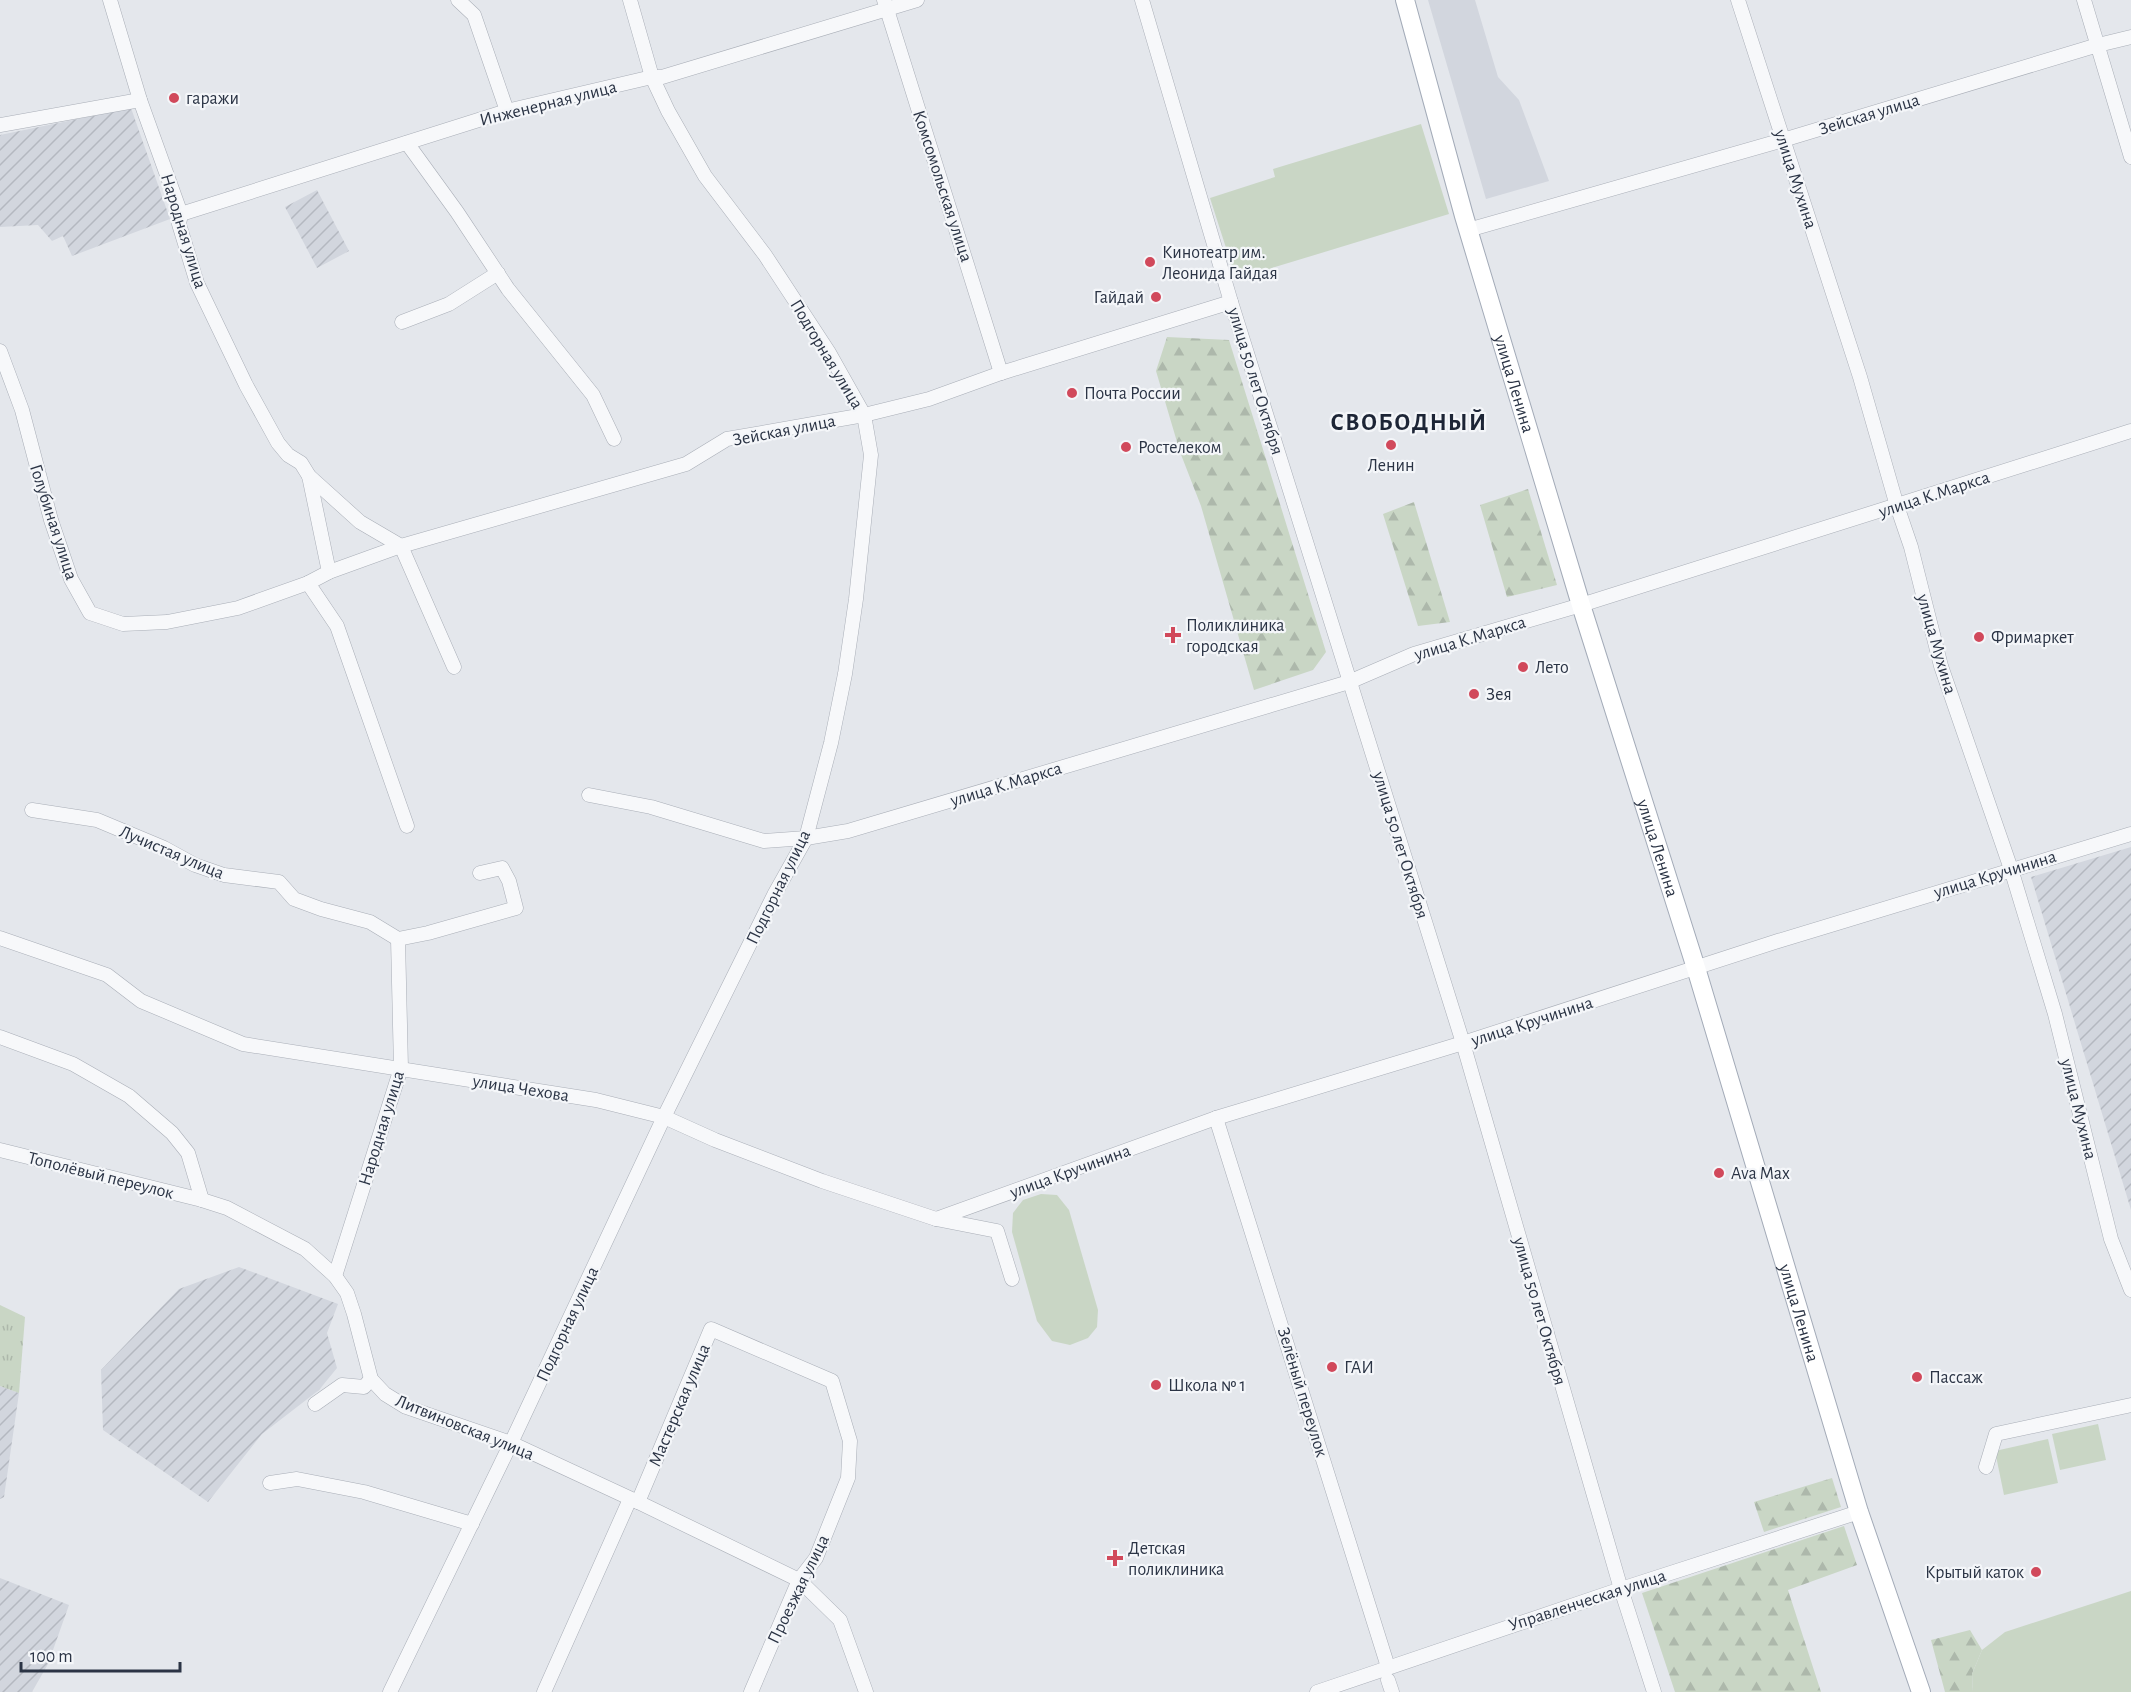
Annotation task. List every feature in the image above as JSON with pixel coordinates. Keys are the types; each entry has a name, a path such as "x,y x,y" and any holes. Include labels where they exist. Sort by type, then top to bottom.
{"main road":[{"name":"улица Ленина","path":"1405,0 1468,230 1581,605 1696,968 1859,1512 1921,1692"}],"street":[{"name":"Народная улица","path":"110,0 140,100 181,214 178,224 197,283 241,374 278,443 288,455 301,463 309,476 360,522 401,546"},
{"path":"458,0 474,15 507,111"},
{"name":"Подгорная улица","path":"390,1692 511,1443 664,1117 774,895 806,838 831,743 845,674 856,599 871,454 864,416 828,351 765,255 705,176 668,111 652,77 630,0"},
{"name":"Инженерная улица","path":"181,214 507,111 652,77 662,77 885,5 916,0"},
{"name":"улица 50 лет Октября","path":"1142,0 1231,302 1463,1043 1620,1589 1654,1692"},
{"name":"улица Мухина","path":"1738,0 1860,377 1911,547 1941,666 2011,869 2055,1014 2111,1239 2131,1290"},
{"path":"2084,0 2131,157"},
{"name":"Комсомольская улица","path":"885,5 1001,373"},
{"name":"Зейская улица","path":"1468,230 2131,37"},
{"path":"0,125 140,100"},
{"path":"407,143 498,273 593,395 614,439"},
{"path":"402,322 449,304 498,273"},
{"name":"Зейская улица","path":"308,583 329,572 401,546 686,464 727,439 864,416 929,399 1001,373 1231,302"},
{"name":"Голубиная улица","path":"0,351 22,410 51,520 70,579 90,613 123,624 167,622 238,608 308,583"},
{"name":"улица К.Маркса","path":"590,795 651,807 764,841 806,838 848,831 1349,682 1414,654 1581,605 2131,431"},
{"path":"309,476 329,572"},
{"path":"401,546 454,667"},
{"path":"308,583 338,626 407,826"},
{"name":"Лучистая улица","path":"32,810 97,820 164,848 195,865 224,875 279,882 294,899 370,922 398,939"},
{"name":"улица Кручинина","path":"936,1219 1216,1118 1463,1043 2011,869 2131,834"},
{"path":"398,939 428,933 516,908 510,881 502,867 480,873"},
{"name":"улица Чехова","path":"0,938 107,975 141,1001 243,1044 596,1100 664,1117 715,1140 822,1181 936,1219 997,1231 1012,1279"},
{"name":"Народная улица","path":"335,1276 401,1068 398,939"},
{"path":"0,1037 73,1064 129,1096 172,1133 188,1153 202,1200 227,1208 305,1250 335,1276 347,1293 371,1379 364,1387 342,1385 315,1404"},
{"name":"Зелёный переулок","path":"1216,1118 1390,1680"},
{"name":"Тополёвый переулок","path":"0,1150 202,1200"},
{"name":"Мастерская улица","path":"544,1692 711,1329 832,1381"},
{"name":"Литвиновская улица","path":"371,1379 386,1394 406,1407 511,1443 799,1580 840,1620 866,1692"},
{"name":"Проезжая улица","path":"751,1692 799,1580 816,1558 848,1478 850,1441 832,1381"},
{"path":"1986,1467 1996,1434 2131,1404"},
{"path":"270,1483 297,1479 364,1492 472,1524"},
{"name":"Управленческая улица","path":"1317,1692 1390,1680 1620,1589 1859,1512"}],"shaded area":[{"path":"1428,0 1475,0 1498,77 1519,100 1549,181 1486,199"},
{"path":"131,108 170,219 72,256 63,236 52,241 38,225 0,227 0,135"},
{"path":"317,190 349,251 317,268 285,207"},
{"path":"2131,847 2131,1210 2031,877"},
{"path":"239,1267 338,1304 327,1333 337,1368 319,1390 262,1434 208,1502 103,1430 101,1370 179,1289"},
{"path":"0,1386 19,1393 4,1497 0,1499"},
{"path":"0,1578 69,1605 48,1664 32,1692 0,1692"}],"green space":[{"path":"1421,124 1449,214 1236,279 1210,198 1275,177 1273,169"},
{"path":"1167,337 1229,340 1326,652 1313,670 1254,690 1201,506 1180,452 1156,371"},
{"path":"1528,489 1557,585 1507,597 1480,505"},
{"path":"1414,502 1450,622 1418,626 1383,514"},
{"path":"1041,1194 1057,1195 1069,1210 1098,1310 1097,1327 1088,1338 1070,1345 1052,1341 1037,1321 1012,1232 1013,1213 1023,1200"},
{"path":"0,1305 25,1317 19,1393 0,1386"},
{"path":"2098,1424 2106,1460 2060,1470 2052,1434"},
{"path":"2048,1439 2058,1483 2004,1495 1995,1451"},
{"path":"1832,1478 1841,1507 1764,1532 1754,1502"},
{"path":"1844,1526 1857,1565 1788,1590 1821,1692 1675,1692 1642,1593"},
{"path":"2131,1591 2131,1692 1973,1692 1972,1674 1982,1650 2005,1632"},
{"path":"1970,1630 1982,1650 1972,1674 1973,1692 1945,1692 1931,1640"}],"place":[{"name":"гаражи","path":"174,98"},
{"name":"Кинотеатр им. Леонида Гайдая","path":"1150,262"},
{"name":"Гайдай","path":"1156,297"},
{"name":"Почта России","path":"1072,393"},
{"name":"Ленин","path":"1391,445"},
{"name":"Ростелеком","path":"1126,447"},
{"name":"Поликлиника городская","path":"1173,635"},
{"name":"Фримаркет","path":"1979,637"},
{"name":"Лето","path":"1523,667"},
{"name":"Зея","path":"1474,694"},
{"name":"Ava Max","path":"1719,1173"},
{"name":"ГАИ","path":"1332,1367"},
{"name":"Пассаж","path":"1917,1377"},
{"name":"Школа № 1","path":"1156,1385"},
{"name":"Детская поликлиника","path":"1115,1558"},
{"name":"Крытый каток","path":"2036,1572"}],"district":[{"name":"СВОБОДНЫЙ","path":"1409,422"}]}
